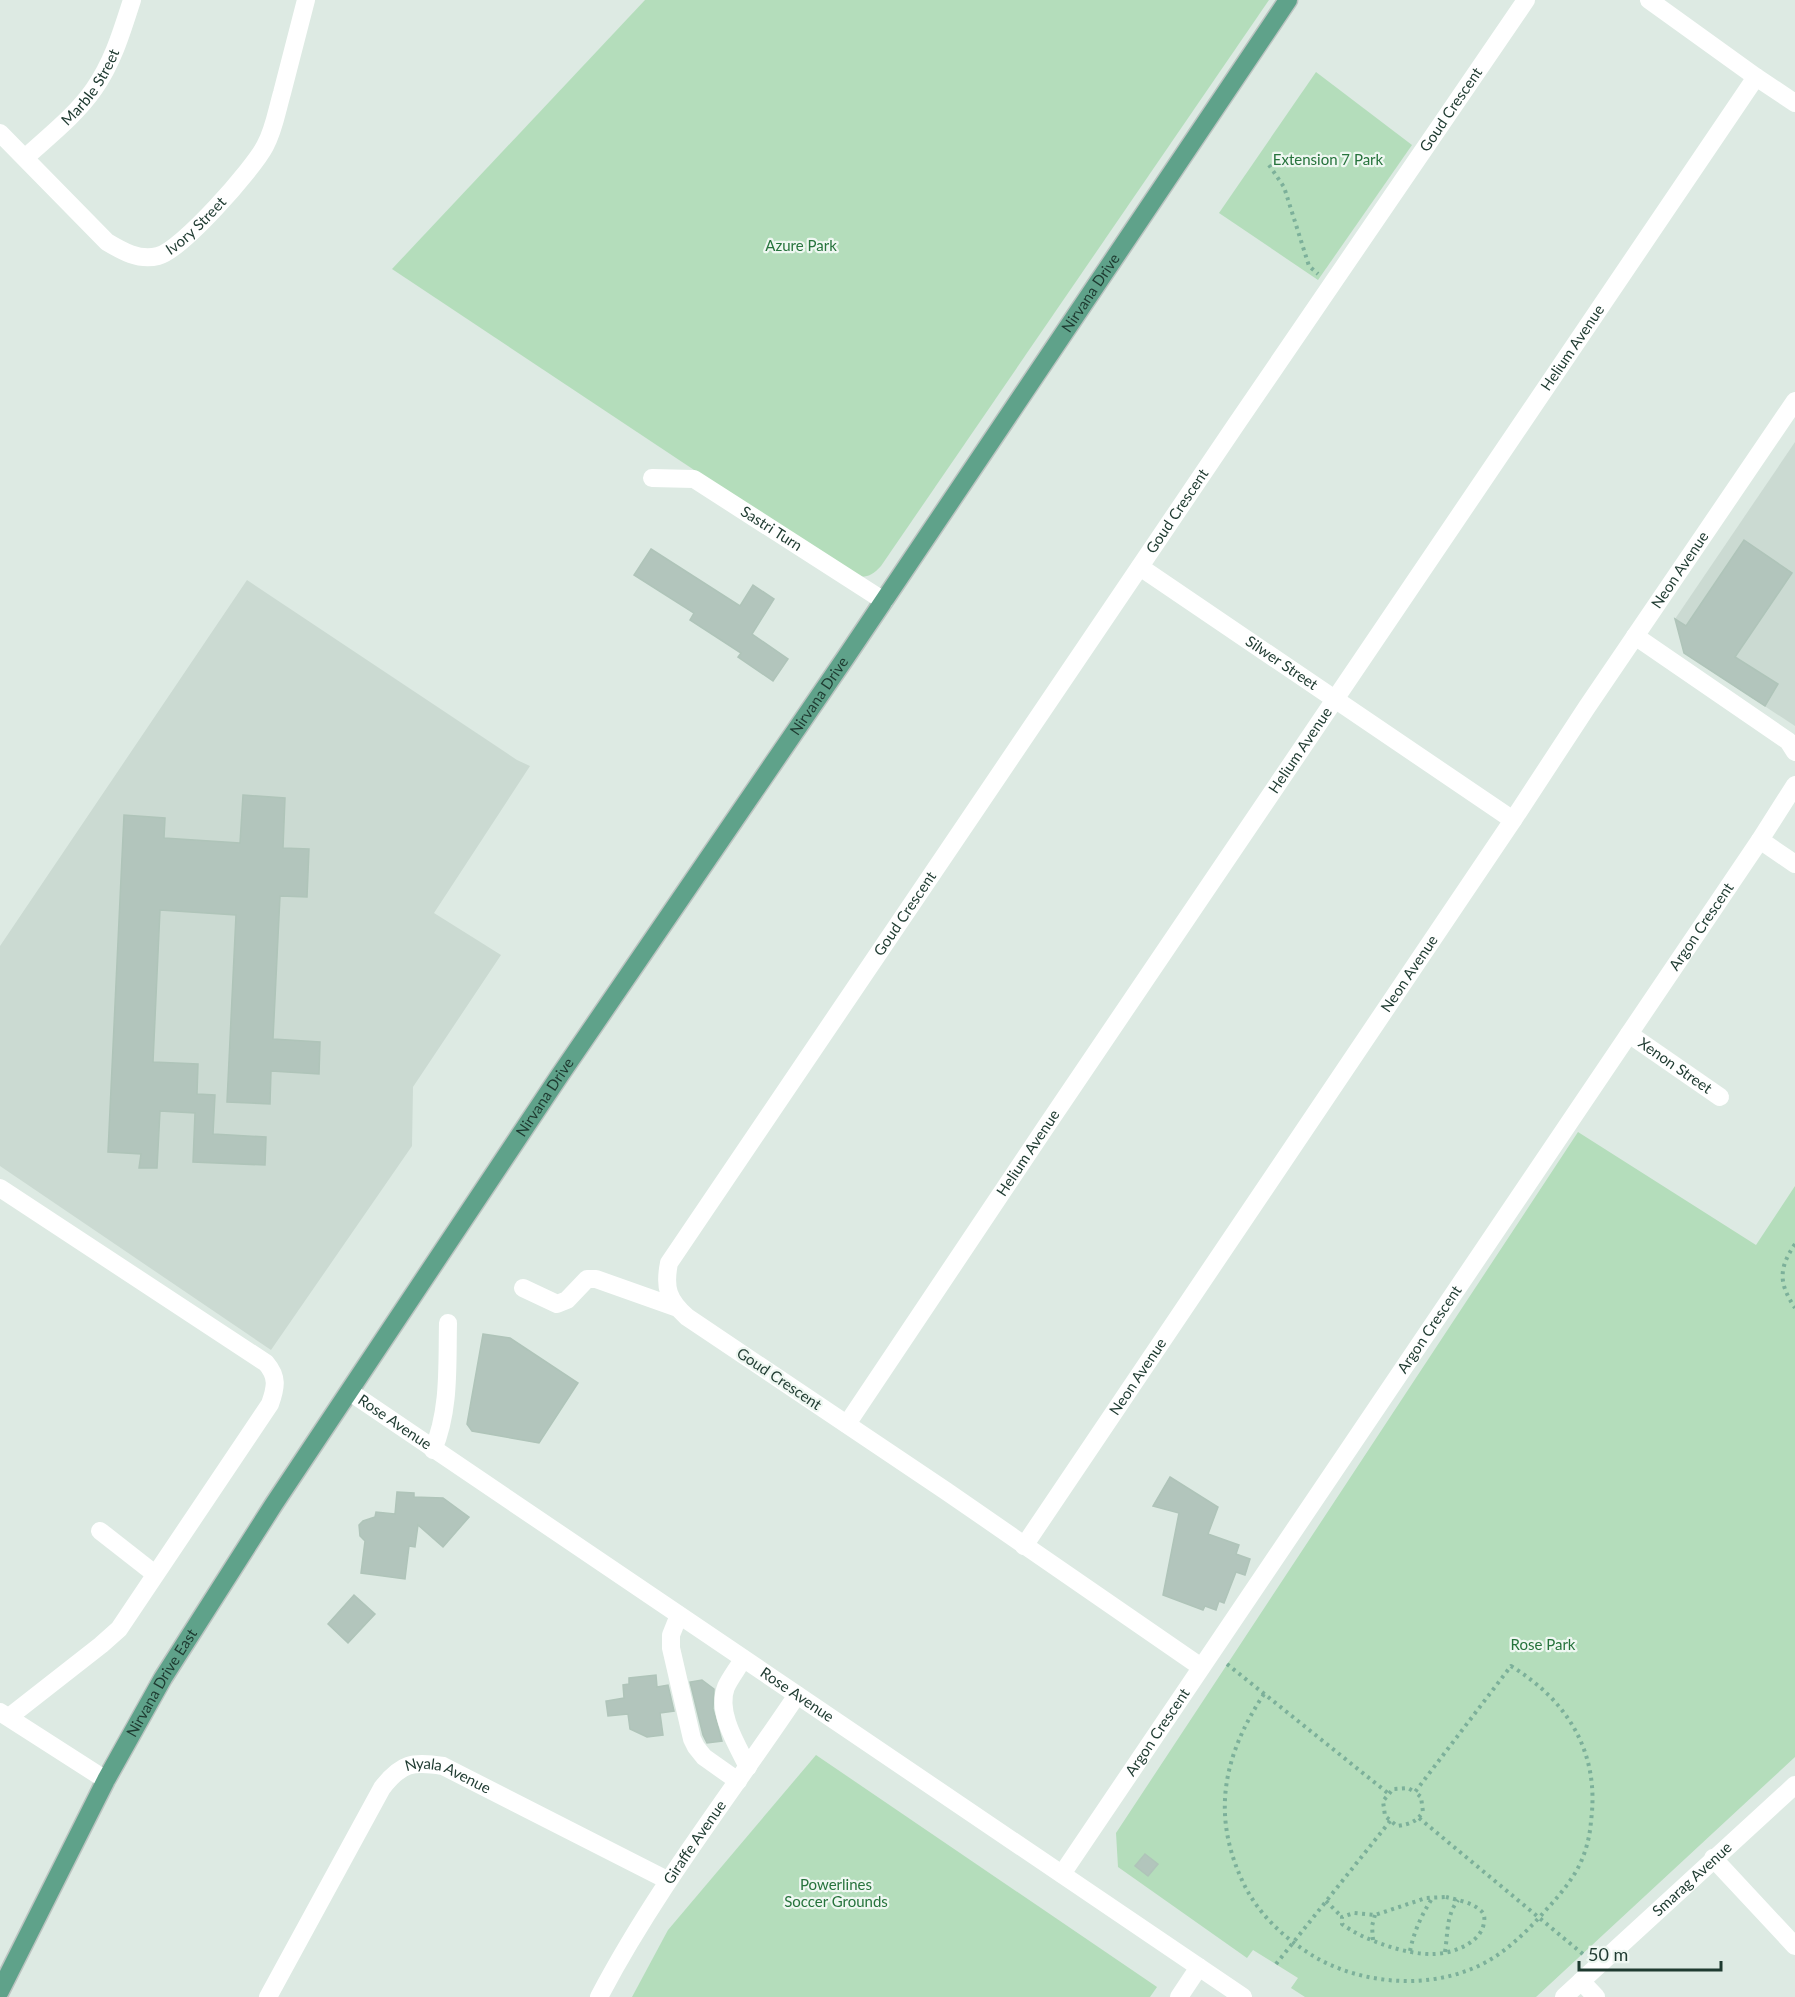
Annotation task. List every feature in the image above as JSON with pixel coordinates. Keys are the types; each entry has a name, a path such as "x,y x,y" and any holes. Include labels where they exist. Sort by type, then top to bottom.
{"main road":[{"name":"Nirvana Drive","path":"350,1392 560,1075 884,601 1288,0"},
{"name":"Nirvana Drive East","path":"0,1991 106,1780 163,1678 274,1504 350,1392"}],"street":[{"name":"Marble Street","path":"26,158 94,89 120,38 132,0"},
{"name":"Ivory Street","path":"0,133 106,242 123,252 140,257 156,257 170,252 185,239 244,175 266,144 306,0"},
{"name":"Goud Crescent","path":"1201,1667 687,1317 675,1307 666,1278 669,1263 1527,0"},
{"path":"1649,0 1795,103"},
{"name":"Helium Avenue","path":"847,1424 1756,77"},
{"name":"Neon Avenue","path":"1024,1546 1795,401"},
{"name":"Sastri Turn","path":"652,478 694,479 884,601"},
{"name":"Silwer Street","path":"1140,567 1513,820"},
{"path":"1635,636 1788,741 1795,752"},
{"name":"Argon Crescent","path":"1062,1874 1795,786"},
{"path":"1760,840 1795,864"},
{"name":"Xenon Street","path":"1629,1034 1720,1097"},
{"path":"0,1188 266,1363 276,1380 275,1392 270,1404 119,1629 101,1645 4,1715 106,1780"},
{"path":"523,1287 557,1304 567,1300 587,1280 596,1279 675,1307"},
{"path":"434,1450 445,1410 448,1323"},
{"name":"Rose Avenue","path":"350,1392 1243,1997"},
{"path":"100,1531 155,1574"},
{"path":"679,1616 671,1635 671,1648 692,1739 704,1757 743,1774"},
{"path":"743,1659 726,1688 723,1699 728,1728 743,1774"},
{"name":"Giraffe Avenue","path":"599,1997 668,1880 797,1695"},
{"name":"Nyala Avenue","path":"268,1997 382,1788 393,1773 408,1765 424,1763 444,1767 668,1880"},
{"name":"Smarag Avenue","path":"1564,1997 1795,1785"},
{"path":"1713,1858 1795,1946"},
{"path":"1179,1997 1199,1967"},
{"path":"1581,1981 1596,1997"}],"path":[{"path":"1269,165 1284,187 1309,266 1331,287"},
{"path":"1795,1244 1784,1268 1781,1283 1795,1308"},
{"path":"1227,1664 1389,1794"},
{"path":"1264,1694 1239,1737 1231,1759 1224,1803 1229,1846 1250,1897 1270,1922 1293,1943 1321,1961 1347,1972 1378,1979 1403,1981 1437,1979 1468,1970 1497,1956 1522,1936 1539,1918 1567,1886 1580,1864 1590,1836 1594,1801 1588,1759 1577,1732 1552,1698 1529,1677 1511,1666 1415,1792"},
{"path":"1408,1788 1421,1797 1423,1812 1413,1824 1397,1826 1385,1815 1383,1801 1389,1794 1393,1790 1408,1788"},
{"path":"1419,1818 1596,1966"},
{"path":"1276,1964 1391,1820"},
{"path":"1410,1951 1412,1939 1423,1912 1433,1897"},
{"path":"1326,1901 1342,1917 1342,1924 1351,1930 1373,1940 1410,1951 1433,1954 1464,1947 1480,1934 1484,1927 1485,1917 1482,1911 1469,1904 1446,1897 1426,1898 1375,1915 1354,1913 1342,1917"},
{"path":"1445,1952 1449,1932 1448,1918 1458,1900"},
{"path":"1373,1940 1372,1926 1375,1915"}],"shaded area":[{"path":"1795,442 1795,726 1684,653 1675,619"},
{"path":"247,580 517,760 530,766 434,913 501,955 413,1087 412,1146 271,1350 0,1166 0,946"}],"green space":[{"name":"Azure Park","path":"645,0 1269,0 881,566 871,574 861,577 852,575 392,269"},
{"name":"Extension 7 Park","path":"1316,72 1412,145 1318,280 1219,213"},
{"name":"Rose Park","path":"1578,1132 1756,1245 1795,1186 1795,1757 1536,1997 1305,1997 1291,1988 1298,1978 1253,1950 1247,1958 1118,1867 1116,1833"},
{"name":"Powerlines Soccer Grounds","path":"816,1755 1157,1987 1150,1997 632,1997 668,1930"}],"building":[{"path":"1744,540 1792,573 1735,657 1778,684 1765,706 1684,653 1675,619 1686,626"},
{"path":"651,549 740,606 753,585 774,599 752,634 788,659 773,681 738,657 741,653 690,620 694,613 634,575"},
{"path":"243,795 285,798 283,848 309,849 307,897 280,896 273,1039 320,1042 319,1074 271,1071 270,1104 227,1102 236,915 160,910 153,1062 198,1064 197,1094 215,1095 213,1134 266,1137 265,1165 193,1162 195,1113 160,1111 157,1168 139,1168 141,1154 108,1152 124,815 165,818 164,838 240,843"},
{"path":"483,1334 510,1338 578,1383 539,1443 472,1431 467,1424"},
{"path":"1170,1477 1218,1507 1208,1534 1239,1545 1236,1554 1250,1559 1245,1575 1236,1572 1224,1603 1219,1601 1216,1610 1205,1606 1203,1610 1163,1595 1179,1513 1153,1506"},
{"path":"397,1492 414,1493 414,1497 443,1498 469,1517 443,1547 418,1525 415,1547 409,1546 405,1579 361,1573 365,1541 360,1536 359,1525 375,1517 376,1512 395,1514"},
{"path":"354,1595 375,1614 348,1643 328,1624"},
{"path":"656,1675 657,1687 668,1685 674,1711 660,1713 663,1735 647,1737 630,1729 628,1714 608,1716 606,1701 624,1698 623,1685 629,1684 629,1678"},
{"path":"702,1680 714,1689 713,1709 722,1741 707,1743 703,1735 690,1682"},
{"path":"1145,1854 1158,1864 1148,1876 1135,1866"}]}
